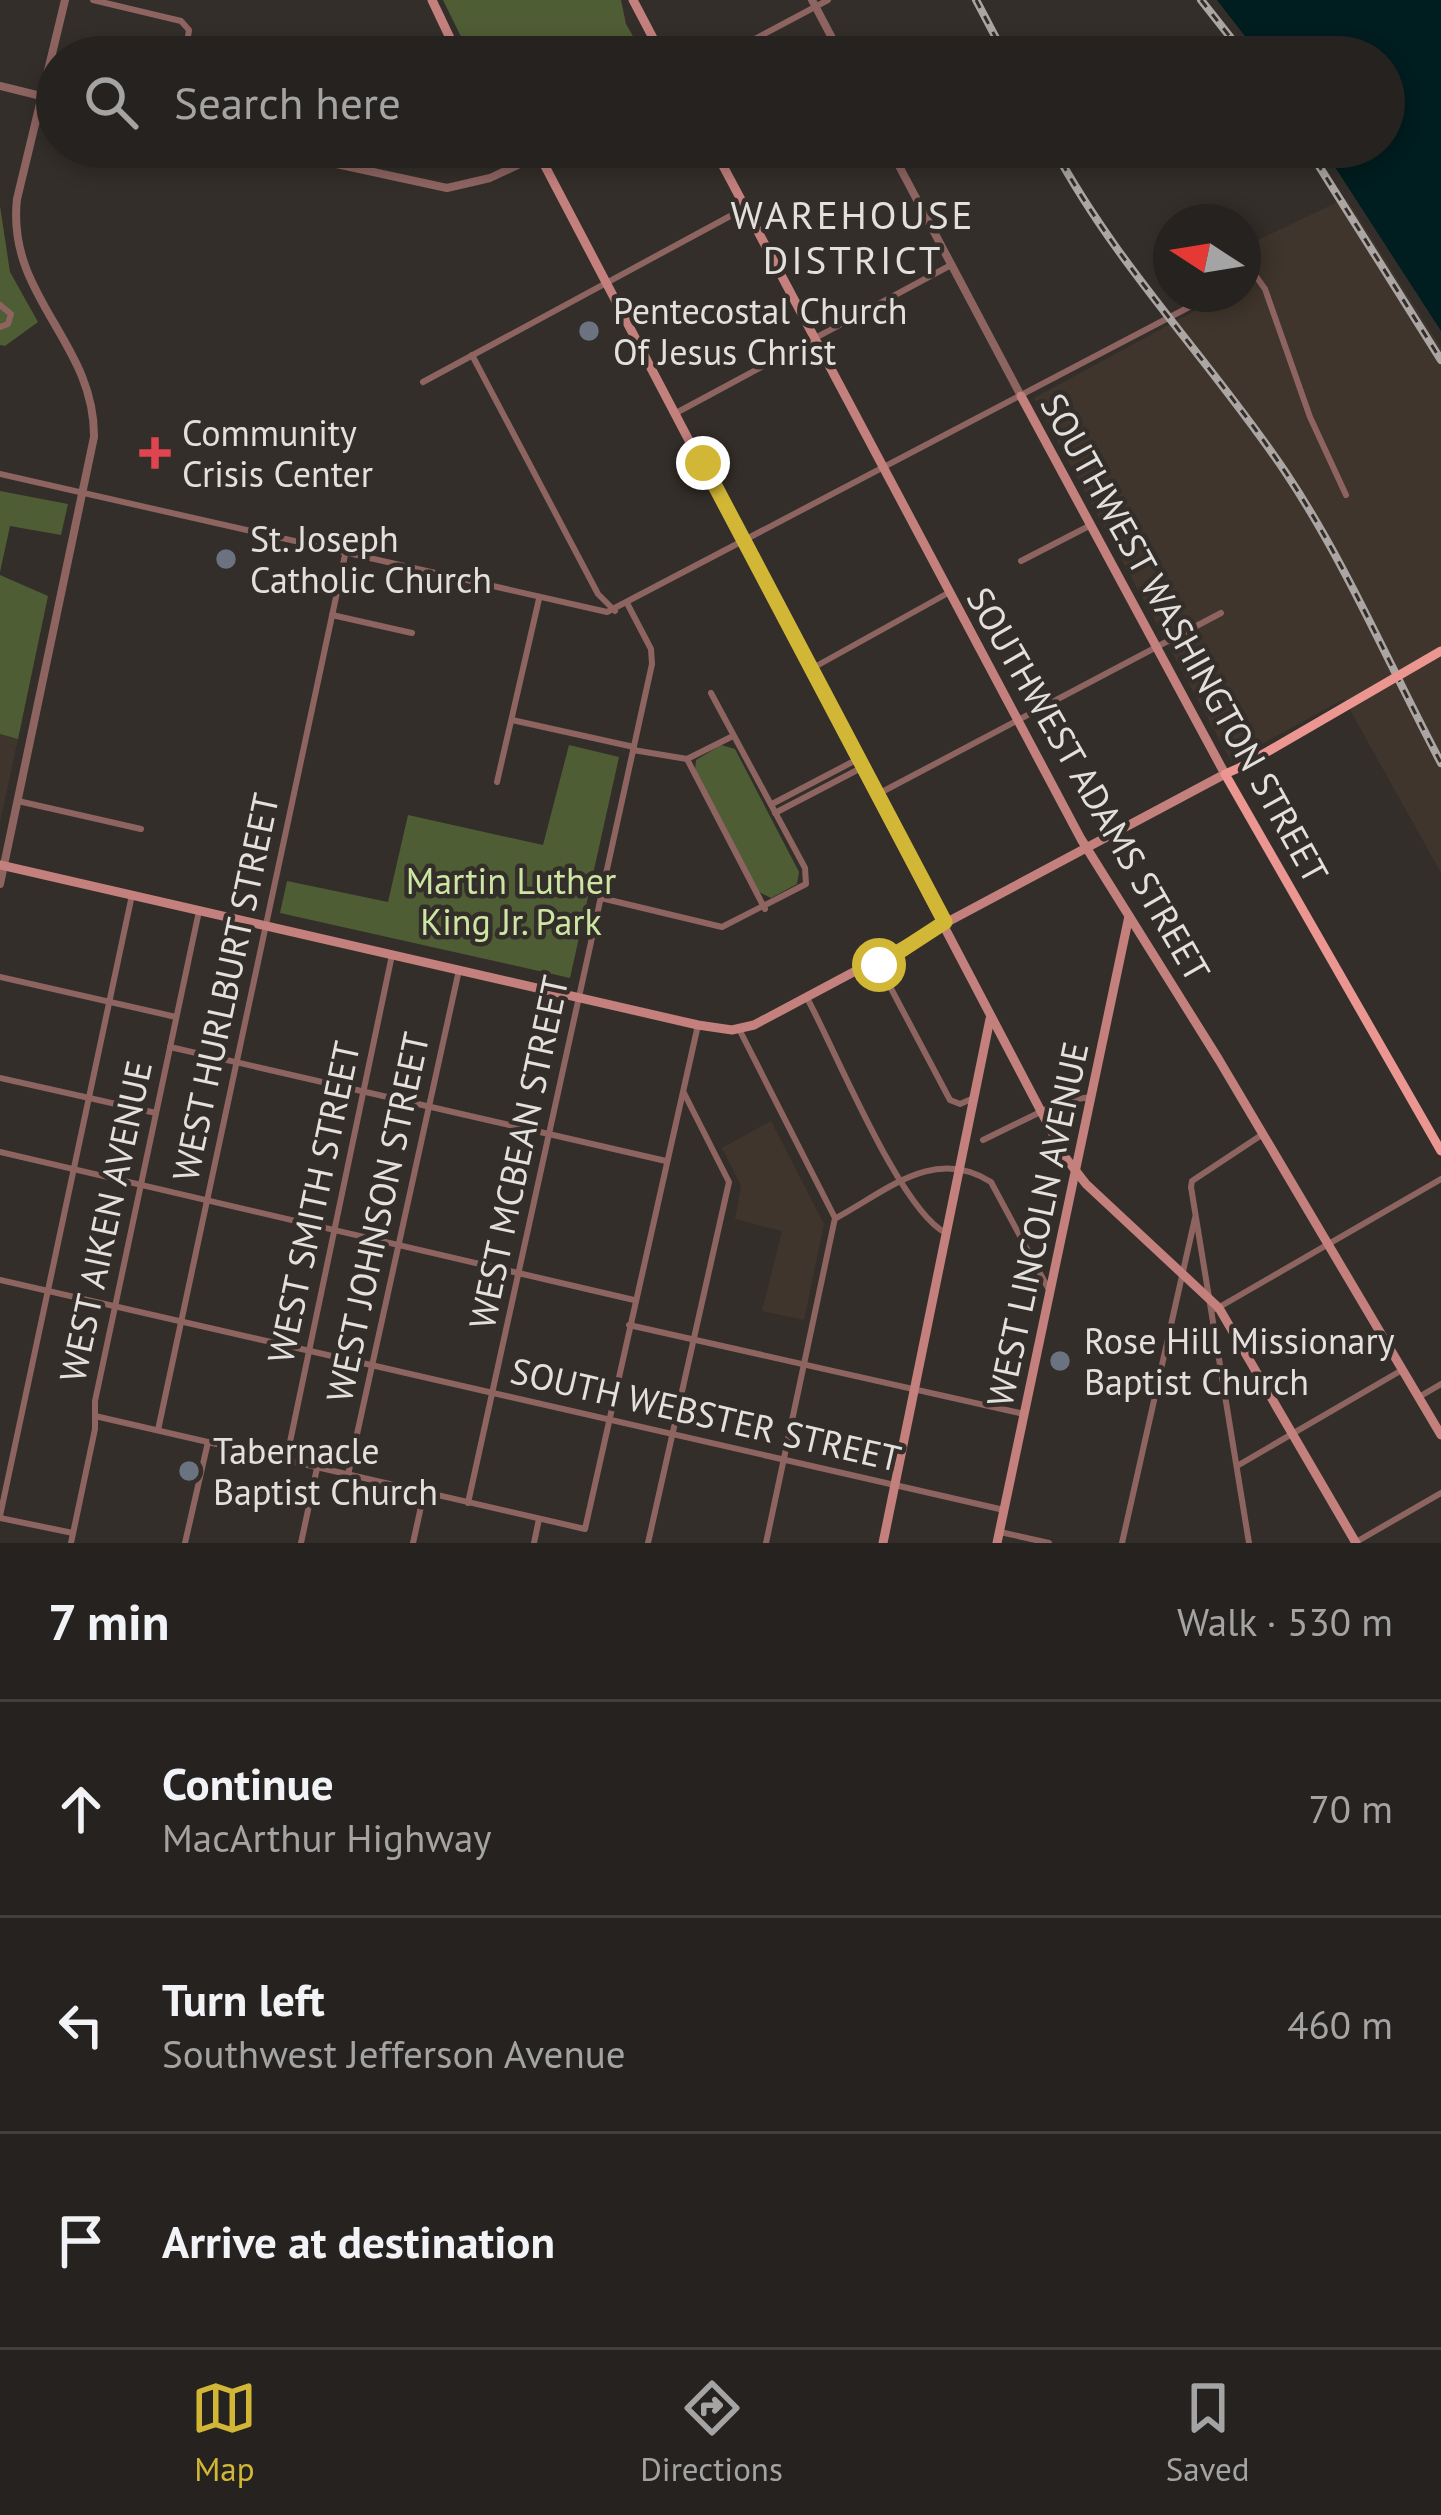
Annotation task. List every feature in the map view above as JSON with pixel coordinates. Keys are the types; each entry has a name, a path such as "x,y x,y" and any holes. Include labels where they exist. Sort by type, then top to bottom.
{"main road":[{"path":"432,0 449,36"},
{"path":"633,0 652,36"},
{"path":"546,168 1075,1172 1208,1295 1356,1543"},
{"name":"SOUTHWEST ADAMS STREET","path":"724,168 1086,848 1264,1134 1441,1435"},
{"name":"SOUTHWEST WASHINGTON STREET","path":"1021,396 1225,774 1441,1151"},
{"path":"2,865 698,1025 739,1029 877,962 1240,766 1441,651"},
{"name":"WEST LINCOLN AVENUE","path":"998,1538 1129,916"},
{"path":"883,1543 991,1013"}],"street":[{"path":"56,36 64,0"},
{"path":"93,0 181,21 188,36"},
{"path":"757,36 814,3 828,0"},
{"path":"814,3 831,36"},
{"path":"0,86 36,95"},
{"path":"0,884 94,436 90,396 73,354 31,288 16,233 17,199 36,121"},
{"path":"352,168 442,188 476,183 505,168"},
{"name":"SOUTHWEST WASHINGTON STREET","path":"901,168 1021,396"},
{"path":"423,382 745,208"},
{"path":"676,413 951,265"},
{"path":"1261,283 1310,417 1346,494"},
{"path":"0,305 11,314 8,324 0,327"},
{"path":"0,476 539,599 615,610 1180,312"},
{"path":"472,356 598,594 615,610"},
{"path":"1021,561 1091,525"},
{"name":"WEST HURLBURT STREET","path":"158,1430 345,555"},
{"path":"811,669 948,593"},
{"path":"497,782 539,599"},
{"name":"WEST MCBEAN STREET","path":"468,1502 522,1273 652,664 651,649 628,605"},
{"path":"878,794 1221,613"},
{"path":"332,615 412,633"},
{"path":"601,898 722,927 806,884 805,868 711,693"},
{"path":"512,720 687,759 734,736"},
{"path":"687,759 765,908"},
{"path":"773,809 861,763"},
{"path":"18,801 141,829"},
{"path":"73,1533 0,1517 132,895"},
{"name":"WEST AIKEN AVENUE","path":"70,1543 115,1306 200,911"},
{"name":"WEST SMITH STREET","path":"286,1461 392,955"},
{"path":"877,962 950,1100 960,1104 976,1098"},
{"name":"WEST JOHNSON STREET","path":"348,1475 459,970"},
{"path":"0,977 176,1017"},
{"path":"807,998 902,1183 933,1225 946,1233"},
{"path":"95,1417 585,1529 698,1025"},
{"path":"739,1029 835,1218 766,1543"},
{"path":"170,1047 665,1161"},
{"path":"0,1078 156,1113"},
{"path":"648,1543 729,1182 682,1090"},
{"path":"983,1140 1041,1112 1091,1097"},
{"path":"1208,1295 1192,1181 1264,1134"},
{"path":"0,1152 634,1300"},
{"path":"835,1218 928,1167 962,1169 992,1182 1050,1292"},
{"path":"1249,1543 1215,1310 1441,1179"},
{"path":"1123,1543 1196,1215"},
{"name":"SOUTH WEBSTER STREET","path":"0,1280 1004,1510"},
{"path":"629,1325 1024,1414"},
{"path":"1237,1466 1402,1370"},
{"path":"1419,1397 1441,1384"},
{"path":"185,1543 208,1442"},
{"path":"301,1543 317,1468"},
{"path":"1356,1543 1441,1492"},
{"path":"413,1543 424,1493"},
{"path":"534,1543 539,1519"},
{"path":"998,1538 1049,1543"}],"shaded area":[{"path":"1346,198 1441,348 1441,873 1344,699 1231,761 1034,398 1193,312 1261,312 1261,238"},
{"path":"0,734 18,739 0,823"},
{"path":"771,1121 824,1224 804,1320 762,1311 782,1231 735,1219 741,1186 722,1148"}],"green space":[{"path":"443,0 621,0 633,36 461,36"},
{"path":"0,206 10,272 38,322 5,346 0,345"},
{"path":"0,491 68,504 61,535 10,526 0,572"},
{"path":"0,575 48,596 18,739 0,734"},
{"name":"Martin Luther King Jr. Park","path":"569,745 619,757 570,978 280,913 287,881 388,902 408,815 543,845"},
{"path":"721,745 735,749 799,872 797,884 771,898 759,892 695,771 696,760"}],"water":[{"path":"1217,0 1441,0 1441,331 1336,168 1405,168 1405,36 1245,36"}],"railway":[{"path":"976,0 995,36"},
{"path":"1201,0 1229,36"},
{"path":"1065,168 1106,233 1308,507 1441,763"},
{"path":"1320,168 1441,360"}],"place":[{"name":"Pentecostal Church Of Jesus Christ","path":"589,331"},
{"name":"Community Crisis Center","path":"155,453"},
{"name":"St. Joseph Catholic Church","path":"226,559"},
{"name":"Rose Hill Missionary Baptist Church","path":"1060,1361"},
{"name":"Tabernacle Baptist Church","path":"189,1471"}],"district":[{"name":"WAREHOUSE DISTRICT","path":"853,236"}],"route":[{"path":"703,463 945,922 877,962 879,965"}]}
